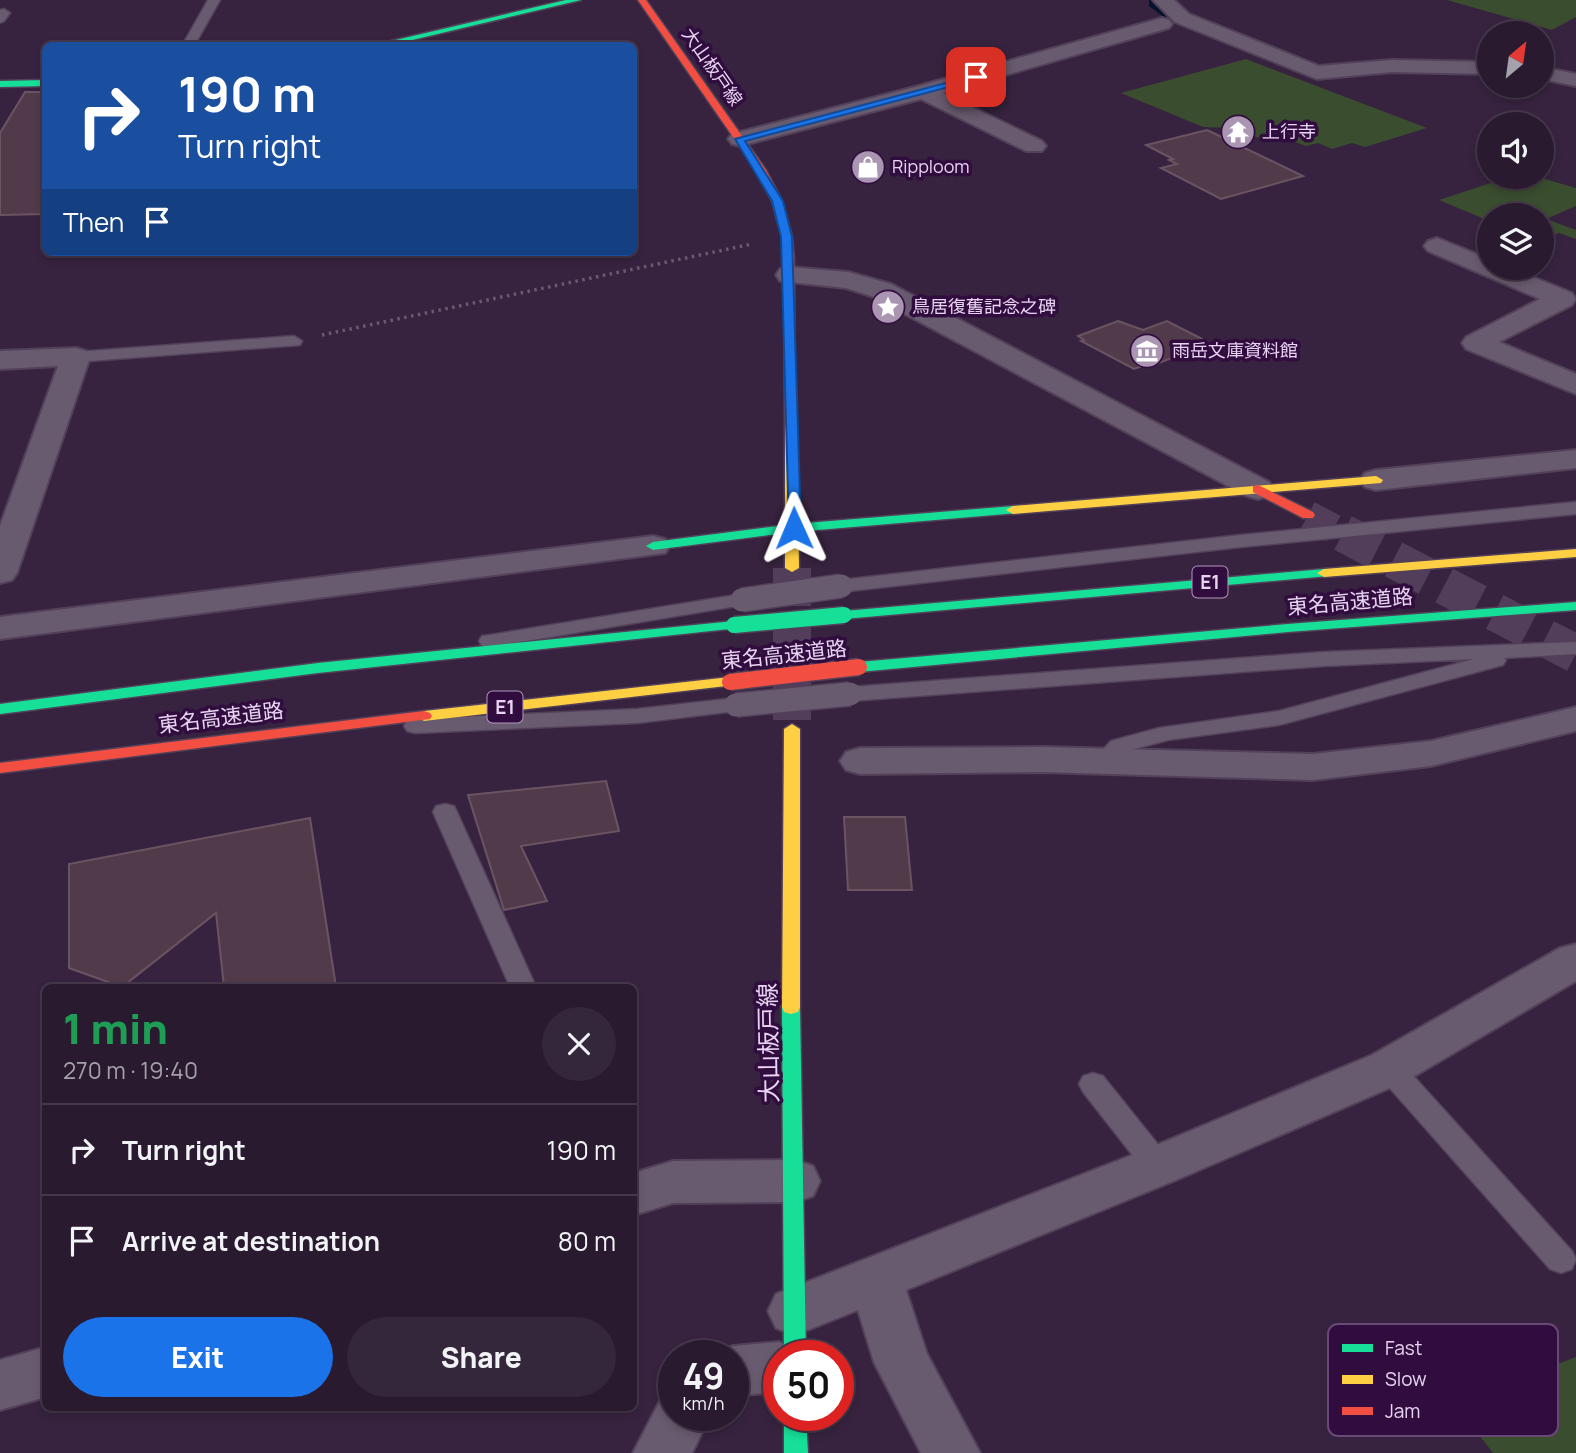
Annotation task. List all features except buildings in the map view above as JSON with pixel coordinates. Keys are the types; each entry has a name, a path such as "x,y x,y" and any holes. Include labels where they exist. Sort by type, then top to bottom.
{"main road":[{"path":"392,42 577,0"},
{"name":"大山板戸線","path":"642,0 740,139 778,201 787,237 789,275 794,528 792,568"},
{"path":"0,84 42,83"},
{"path":"653,546 794,528 1376,480"},
{"path":"1258,489 1308,515"},
{"name":"東名高速道路","path":"0,709 318,668 844,614 1576,553"},
{"name":"東名高速道路","path":"0,768 280,732 859,667 1288,628 1576,606"},
{"name":"大山板戸線","path":"792,729 791,1052 795,1334"},
{"path":"795,1431 796,1453"}],"street":[{"path":"1163,0 1174,20"},
{"path":"740,139 923,92 1174,20 1317,73 1392,66 1477,68"},
{"path":"1554,75 1576,80"},
{"path":"923,92 1034,146"},
{"path":"1437,246 1562,299 1476,343 1576,385"},
{"path":"789,275 848,280 881,289 1258,489"},
{"path":"0,360 76,357 0,573"},
{"path":"1376,480 1576,458"},
{"path":"0,628 653,546"},
{"path":"860,761 1104,761 1229,768 1341,766 1429,755 1506,739 1576,719"},
{"path":"795,1334 876,1278 1158,1166 1388,1068 1576,960"},
{"path":"637,1193 673,1182 794,1181"},
{"path":"876,1278 901,1362 951,1453"},
{"path":"0,1385 42,1373"},
{"path":"662,1453 674,1431"}],"lane":[{"path":"190,42 214,0"},
{"path":"76,357 295,341"},
{"path":"318,668 841,586 1227,542 1576,508"},
{"path":"280,732 636,716 850,694 1324,659 1576,648"},
{"path":"1104,761 1119,746 1167,733 1279,718 1531,649"},
{"path":"445,812 522,984"},
{"path":"1388,1068 1561,1260"},
{"path":"1093,1084 1158,1166"}],"path":[{"path":"295,341 787,237"}],"green space":[{"path":"1447,0 1576,0 1576,17 1554,29 1554,21 1520,21"},
{"path":"1246,59 1427,128 1365,147 1352,143 1332,149 1318,143 1306,146 1284,138 1270,142 1233,128 1203,127 1121,93"},
{"path":"1554,182 1576,188 1576,206 1554,216 1554,203 1477,203 1477,216 1439,200 1477,188 1554,189"},
{"path":"1554,222 1576,230 1576,239 1559,233 1554,235"},
{"path":"1576,1357 1576,1453 1493,1453 1480,1436 1558,1436 1558,1364"}],"waterway":[{"path":"1152,0 1151,5 1185,25"}],"tunnel":[{"path":"1308,515 1346,535"},
{"path":"1343,533 1576,654"},
{"path":"792,568 792,729"}],"traffic: fast":[{"path":"392,42 577,0"},
{"path":"0,84 42,83"},
{"path":"653,546 794,528 1013,510"},
{"path":"844,615 1324,573"},
{"path":"859,667 1288,628 1576,606"},
{"path":"734,625 844,615"},
{"path":"0,709 318,668 734,625"},
{"path":"791,1007 795,1340"},
{"path":"795,1431 796,1453"}],"traffic: slow":[{"path":"791,426 792,568"},
{"path":"1013,510 1376,480"},
{"path":"1324,573 1576,553"},
{"path":"424,716 730,682"},
{"path":"791,1007 792,729"}],"traffic: jam":[{"path":"642,0 761,170 777,201 787,237 789,259 791,426"},
{"path":"1258,489 1308,515"},
{"path":"730,682 859,667"},
{"path":"0,768 424,716"}],"place":[{"name":"上行寺","path":"1238,132"},
{"name":"Ripploom","path":"868,167"},
{"name":"鳥居復舊記念之碑","path":"888,307"},
{"name":"雨岳文庫資料館","path":"1147,351"}],"route":[{"path":"794,528 787,237 778,201 740,139 976,77"}]}
